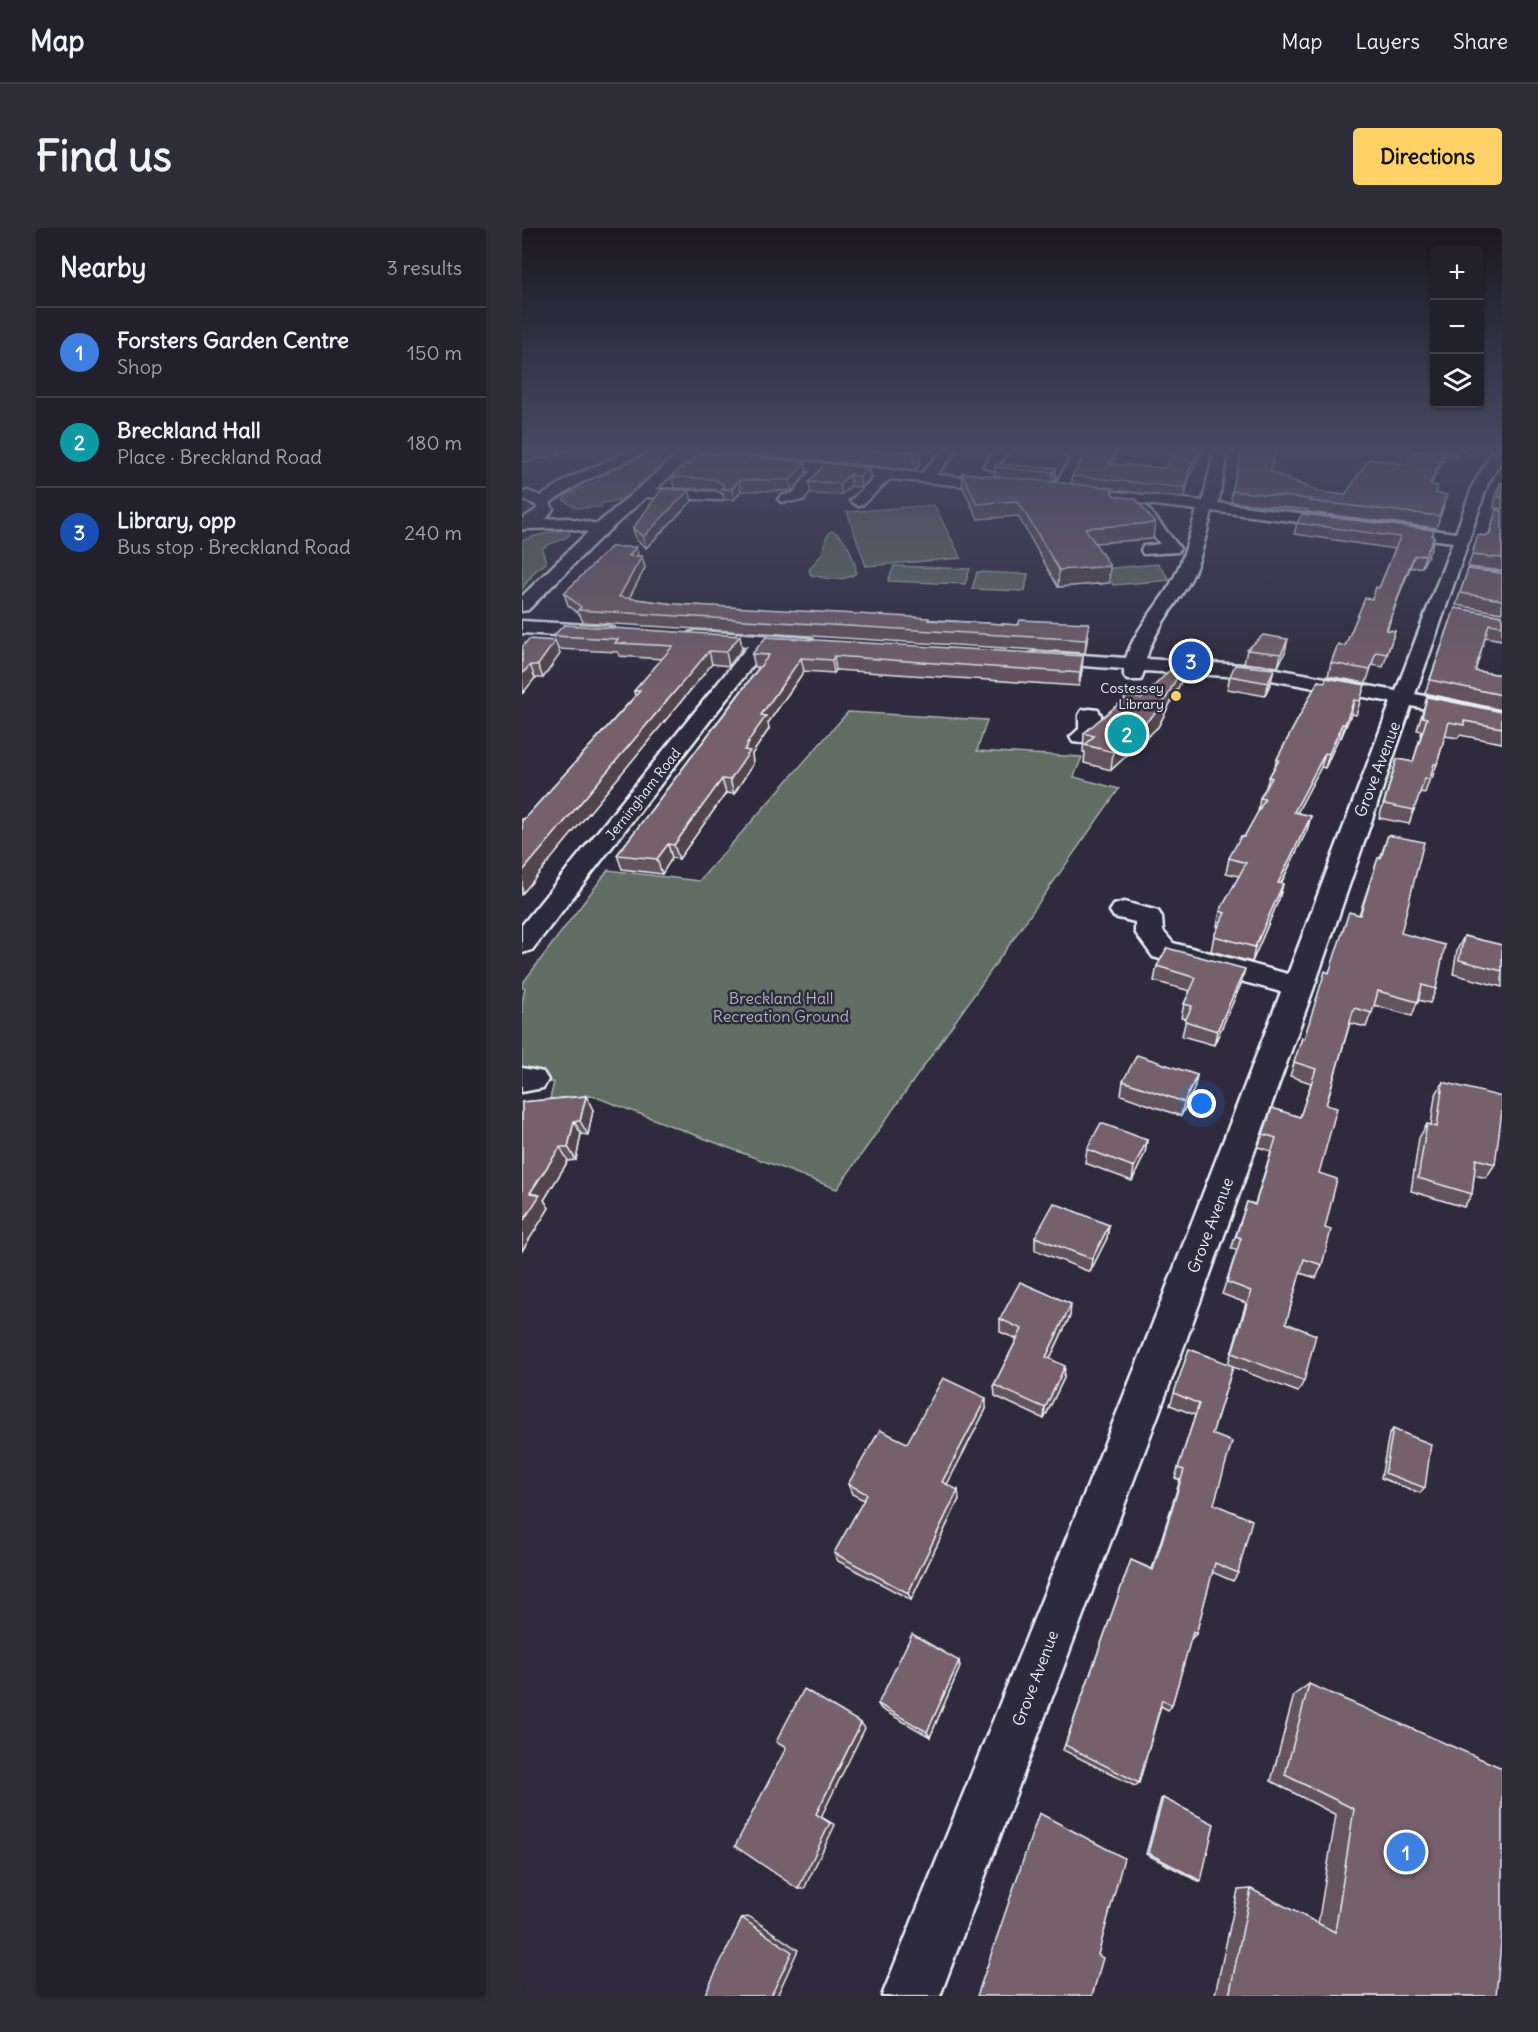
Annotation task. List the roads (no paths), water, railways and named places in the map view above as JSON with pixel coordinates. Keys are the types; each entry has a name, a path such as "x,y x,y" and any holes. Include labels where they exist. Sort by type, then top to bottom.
{"main road":[{"path":"522,606 598,534"},
{"path":"1149,549 1172,548 1165,534"},
{"path":"1117,673 1140,646 1185,574 1200,534"},
{"path":"1424,534 1463,539"},
{"name":"Grove Avenue","path":"911,1996 1164,1346 1299,987 1435,610 1466,534"},
{"path":"1451,572 1473,576"},
{"path":"531,627 555,610"},
{"path":"1435,610 1458,614"},
{"path":"531,627 629,633"},
{"path":"674,636 820,645"},
{"name":"Jerningham Road","path":"522,944 762,641"},
{"path":"1018,657 1117,673 1260,672 1502,717"},
{"path":"1080,737 1090,732 1090,714"},
{"path":"1124,911 1148,917 1149,932 1163,950 1299,987"}],"place":[{"name":"Library, opp","path":"1191,661"},
{"name":"Costessey Library","path":"1176,696"},
{"name":"Breckland Hall","path":"1127,734"},
{"name":"Forsters Garden Centre","path":"1406,1852"}],"park label":[{"name":"Breckland Hall Recreation Ground","path":"781,1007"}]}
